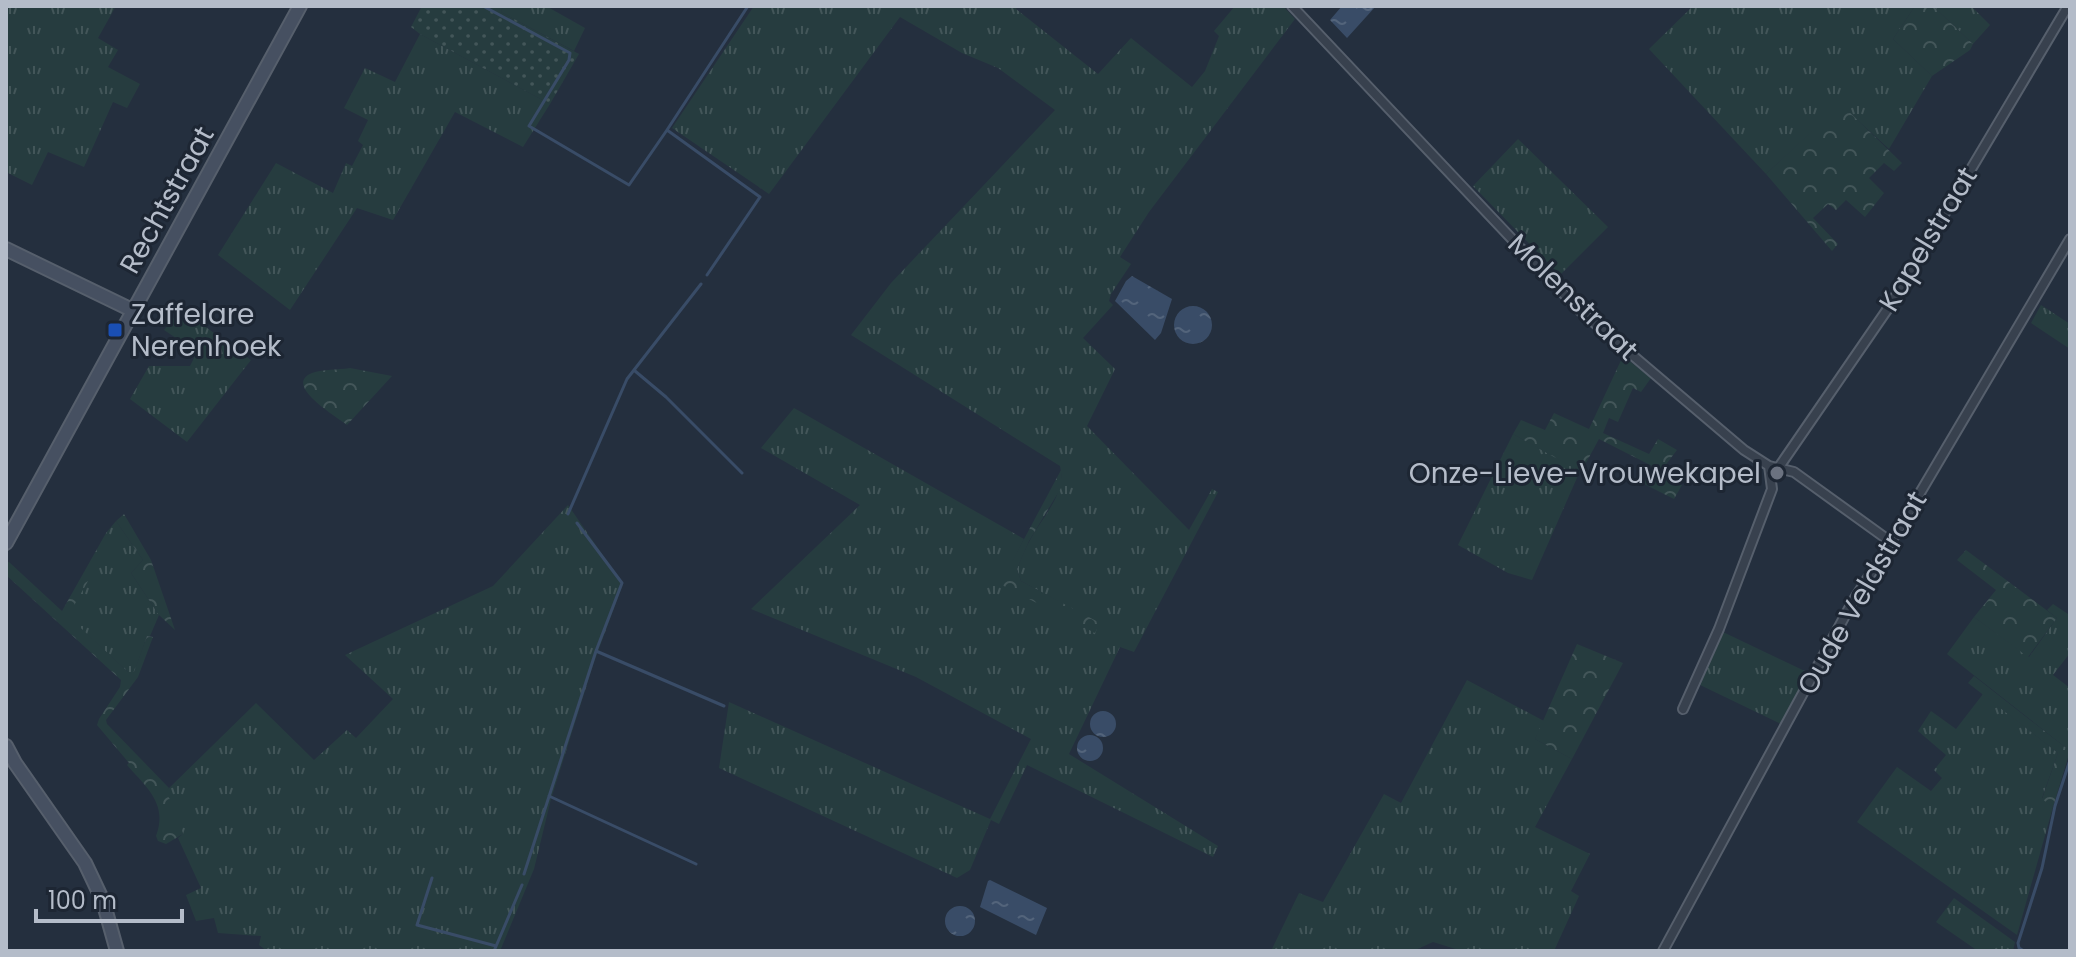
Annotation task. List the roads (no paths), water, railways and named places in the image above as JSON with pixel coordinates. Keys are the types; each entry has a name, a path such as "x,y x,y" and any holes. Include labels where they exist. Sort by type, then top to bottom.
{"street":[{"name":"Rechtstraat","path":"6,543 300,6"},
{"name":"Molenstraat","path":"1292,6 1578,309 1744,450 1769,466 1794,472 1891,542"},
{"name":"Kapelstraat","path":"1779,467 1889,307 2068,6"},
{"name":"Oude Veldstraat","path":"1663,951 1853,601 2070,239"},
{"path":"6,249 134,311"},
{"path":"1683,709 1719,629 1772,489 1769,466"},
{"path":"6,746 85,863 103,901 117,951"}],"water":[{"path":"1342,6 1376,6 1347,38 1330,20"},
{"path":"1132,276 1172,299 1161,333 1155,340 1115,301"},
{"path":"1193,306 1206,312 1212,325 1206,338 1193,344 1180,338 1174,325 1180,312"},
{"path":"1103,711 1112,715 1116,724 1112,733 1103,737 1094,733 1090,724 1094,715"},
{"path":"1090,735 1099,739 1103,748 1099,757 1090,761 1081,757 1077,748 1081,739"},
{"path":"990,880 1047,908 1036,935 980,907"},
{"path":"960,906 966,907 974,915 974,927 966,935 960,936 954,935 946,927 945,921 946,915 954,907"}],"waterway":[{"path":"483,6 570,53 569,60 529,126 629,185 667,130"},
{"path":"707,275 760,197 667,130 748,6"},
{"path":"568,514 627,379 701,284"},
{"path":"635,371 666,397 742,473"},
{"path":"524,874 596,651 622,583 577,523"},
{"path":"596,651 724,706"},
{"path":"2024,951 2018,943 2042,868 2055,806 2070,760"},
{"path":"549,796 696,864"},
{"path":"432,878 417,925 496,946"},
{"path":"494,951 522,885"}],"place":[{"name":"Zaffelare Nerenhoek","path":"115,330"},
{"name":"Onze-Lieve-Vrouwekapel","path":"1777,473"}]}
